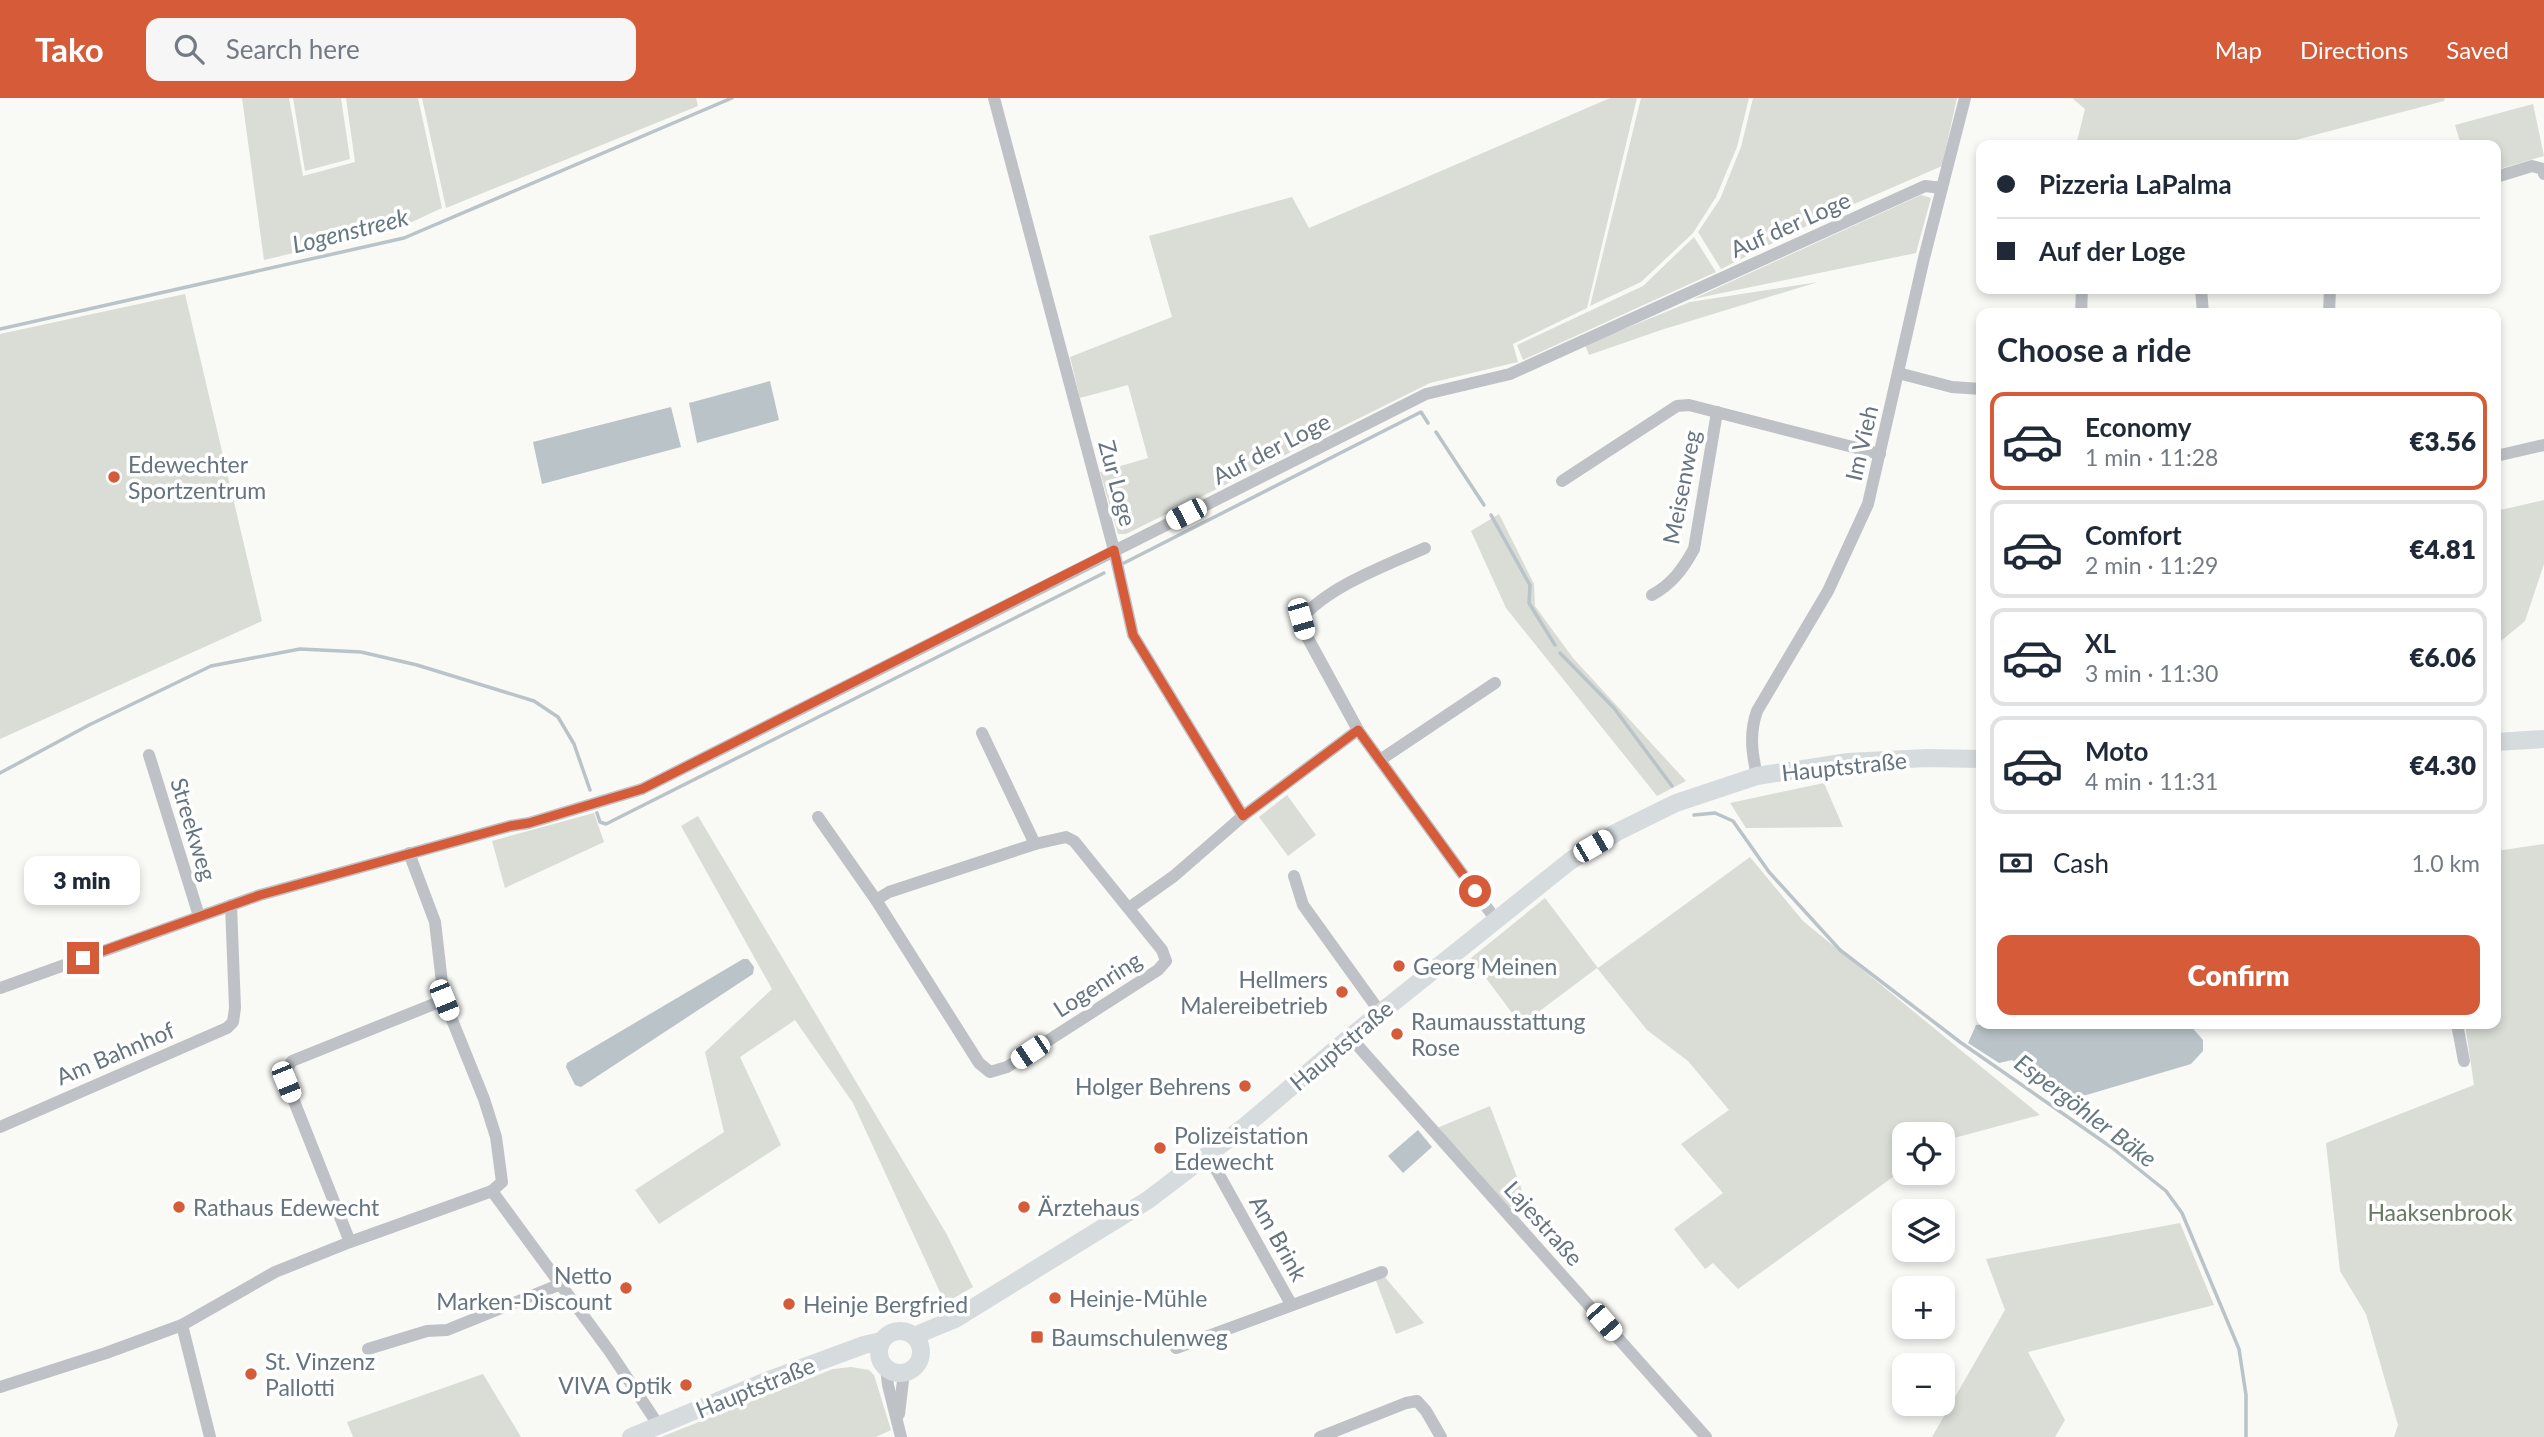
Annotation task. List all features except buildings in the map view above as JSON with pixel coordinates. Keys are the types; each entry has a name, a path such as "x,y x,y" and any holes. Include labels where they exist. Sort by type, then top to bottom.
{"main road":[{"path":"2501,741 2544,739"},
{"name":"Hauptstraße","path":"917,1341 1148,1200 1570,861 1617,832 1676,803 1757,776 1848,762 1976,759"},
{"path":"902,1331 917,1341 921,1354 915,1366 888,1360 890,1333 902,1331"},
{"name":"Hauptstraße","path":"631,1437 769,1380 841,1355 888,1360"}],"street":[{"name":"Zur Loge","path":"993,98 1114,550 1133,635 1243,816"},
{"name":"Im Vieh","path":"1757,776 1751,727 1757,711 1822,602 1868,504 1965,98"},
{"path":"2501,175 2532,166 2544,171"},
{"name":"Auf der Loge","path":"0,988 260,895 529,823 642,789 1426,394 1510,374 1925,186 1942,188"},
{"path":"1898,373 1952,387 1976,388"},
{"path":"1562,481 1677,406 1689,405 1880,454"},
{"name":"Meisenweg","path":"1652,595 1668,586 1694,549 1717,412"},
{"path":"2501,455 2544,445"},
{"path":"1425,548 1367,574 1313,605 1301,619 1304,633 1358,730 1496,920"},
{"path":"1380,760 1494,682"},
{"path":"1129,908 1174,876 1243,816 1358,730"},
{"path":"982,733 1035,844"},
{"name":"Streekweg","path":"149,755 200,916"},
{"name":"Logenring","path":"818,817 876,900 979,1063 990,1073 1007,1067 1158,971 1166,961 1161,950 1129,908 1074,841 1066,837 1035,844 890,892 876,900"},
{"path":"0,1387 99,1356 182,1325 275,1272 492,1191 502,1182 496,1137 484,1099 444,1000 435,922 409,853"},
{"path":"1294,876 1303,905 1380,1012"},
{"name":"Am Bahnhof","path":"0,1127 227,1028 233,1022 235,1008 231,905"},
{"path":"350,1242 286,1082 288,1067 292,1061 444,1000"},
{"path":"2459,1029 2464,1061"},
{"name":"Lajestraße","path":"1350,1037 1706,1437"},
{"name":"Am Brink","path":"1208,1154 1291,1304"},
{"path":"492,1191 629,1379 659,1426"},
{"name":"Am Brink","path":"1176,1348 1382,1272"},
{"path":"368,1349 427,1331 447,1330 561,1284"},
{"path":"182,1325 210,1437"},
{"path":"888,1360 888,1385 899,1431"},
{"path":"1321,1437 1406,1403 1418,1401 1441,1437"}],"green space":[{"path":"242,98 289,98 303,176 355,162 346,98 418,98 442,208 399,228 264,260"},
{"path":"293,98 341,98 350,159 305,171"},
{"path":"422,98 696,98 698,106 446,208"},
{"path":"1610,98 1637,98 1587,308 1513,344 1518,362 1430,383 1126,534 1118,534 1100,472 1148,458 1128,385 1080,398 1070,357 1172,317 1149,236 1292,197 1309,228"},
{"path":"1641,98 1749,98 1737,147 1716,197 1693,233 1641,282 1590,306"},
{"path":"1753,98 1957,98 1942,166 1831,214 1721,269 1698,232 1720,199 1741,147"},
{"path":"2072,98 2445,98 2444,101 2295,140 2077,140 2085,109"},
{"path":"2533,104 2544,156 2501,169 2501,140 2460,140 2455,125"},
{"path":"1921,195 1931,198 1916,253 1693,299"},
{"path":"1694,237 1716,272 1523,360 1517,345 1643,286"},
{"path":"1818,282 1589,355 1585,345 1690,302"},
{"name":"Edewechter Sportzentrum","path":"185,294 262,621 0,739 0,334"},
{"path":"2544,500 2544,564 2525,621 2501,641 2501,510"},
{"path":"1499,514 1534,584 1535,606 1573,658 1686,781 1657,796 1506,608 1471,531"},
{"path":"1824,783 1843,827 1746,828 1730,803"},
{"path":"1287,795 1316,835 1288,856 1259,817"},
{"path":"594,813 604,842 505,888 492,841"},
{"path":"698,816 946,1233 973,1287 945,1303 853,1103 795,1020 740,1057 781,1145 659,1224 635,1190 724,1132 705,1052 772,989 681,826"},
{"name":"Haaksenbrook","path":"2544,844 2544,1437 2394,1437 2398,1425 2366,1314 2340,1271 2326,1143 2474,1085 2466,1029 2501,1029 2501,850"},
{"path":"1750,857 1803,921 2040,1115 1955,1138 1955,1122 1892,1122 1892,1178 1738,1289 1713,1263 1705,1269 1674,1229 1723,1193 1681,1144 1729,1110 1688,1061 1647,1030 1597,968 1521,1025 1471,958 1545,898 1598,968"},
{"path":"1490,1106 1525,1198 1507,1209 1437,1128"},
{"path":"2180,1223 2214,1305 2028,1352 2065,1420 2055,1437 1932,1437 1944,1416 1955,1416 1955,1397 2005,1310 1986,1259"},
{"path":"1383,1275 1424,1323 1396,1334 1375,1278"},
{"path":"851,1367 869,1370 874,1375 891,1430 876,1437 661,1437 833,1369"},
{"path":"483,1374 521,1437 353,1437 347,1422"}],"shaded area":[{"path":"770,381 779,420 697,443 689,403"},
{"path":"671,407 681,447 542,484 533,442"},
{"path":"743,959 748,959 754,967 753,974 581,1087 575,1085 566,1067 567,1063"},
{"path":"1976,1025 1976,1029 2193,1029 2203,1040 2203,1051 2191,1064 2073,1099 2053,1091 2012,1060 1999,1063 1968,1043"},
{"path":"1418,1130 1432,1147 1403,1173 1388,1156"}],"waterway":[{"name":"Logenstreek","path":"0,329 404,238 732,98"},
{"path":"1124,563 1421,412 1428,423"},
{"name":"Espergöhler Bäke","path":"1436,432 1484,505"},
{"name":"Espergöhler Bäke","path":"1491,515 1530,585 1529,603 1555,645"},
{"path":"597,813 600,822 606,824 1104,573"},
{"path":"0,773 89,725 211,666 300,649 361,652 417,665 534,701 558,717 574,744 590,790"},
{"name":"Espergöhler Bäke","path":"1560,653 1614,708 1672,786"},
{"name":"Espergöhler Bäke","path":"1694,815 1715,813 1733,821 1769,872 1840,950 1960,1042 2111,1147 2166,1191 2182,1213 2239,1349 2246,1395 2246,1437"}],"place":[{"name":"Edewechter Sportzentrum","path":"114,477"},
{"name":"Georg Meinen","path":"1399,966"},
{"name":"Hellmers Malereibetrieb","path":"1342,992"},
{"name":"Raumausstattung Rose","path":"1397,1034"},
{"name":"Holger Behrens","path":"1245,1086"},
{"name":"Polizeistation Edewecht","path":"1160,1148"},
{"name":"Rathaus Edewecht","path":"179,1207"},
{"name":"Ärztehaus","path":"1024,1207"},
{"name":"Netto Marken-Discount","path":"626,1288"},
{"name":"Heinje-Mühle","path":"1055,1298"},
{"name":"Heinje Bergfried","path":"789,1304"},
{"name":"Baumschulenweg","path":"1037,1337"},
{"name":"St. Vinzenz Pallotti","path":"251,1374"},
{"name":"VIVA Optik","path":"686,1385"}],"route":[{"path":"83,958 260,895 529,823 642,789 1114,550 1133,635 1243,816 1358,730 1475,891"}]}
